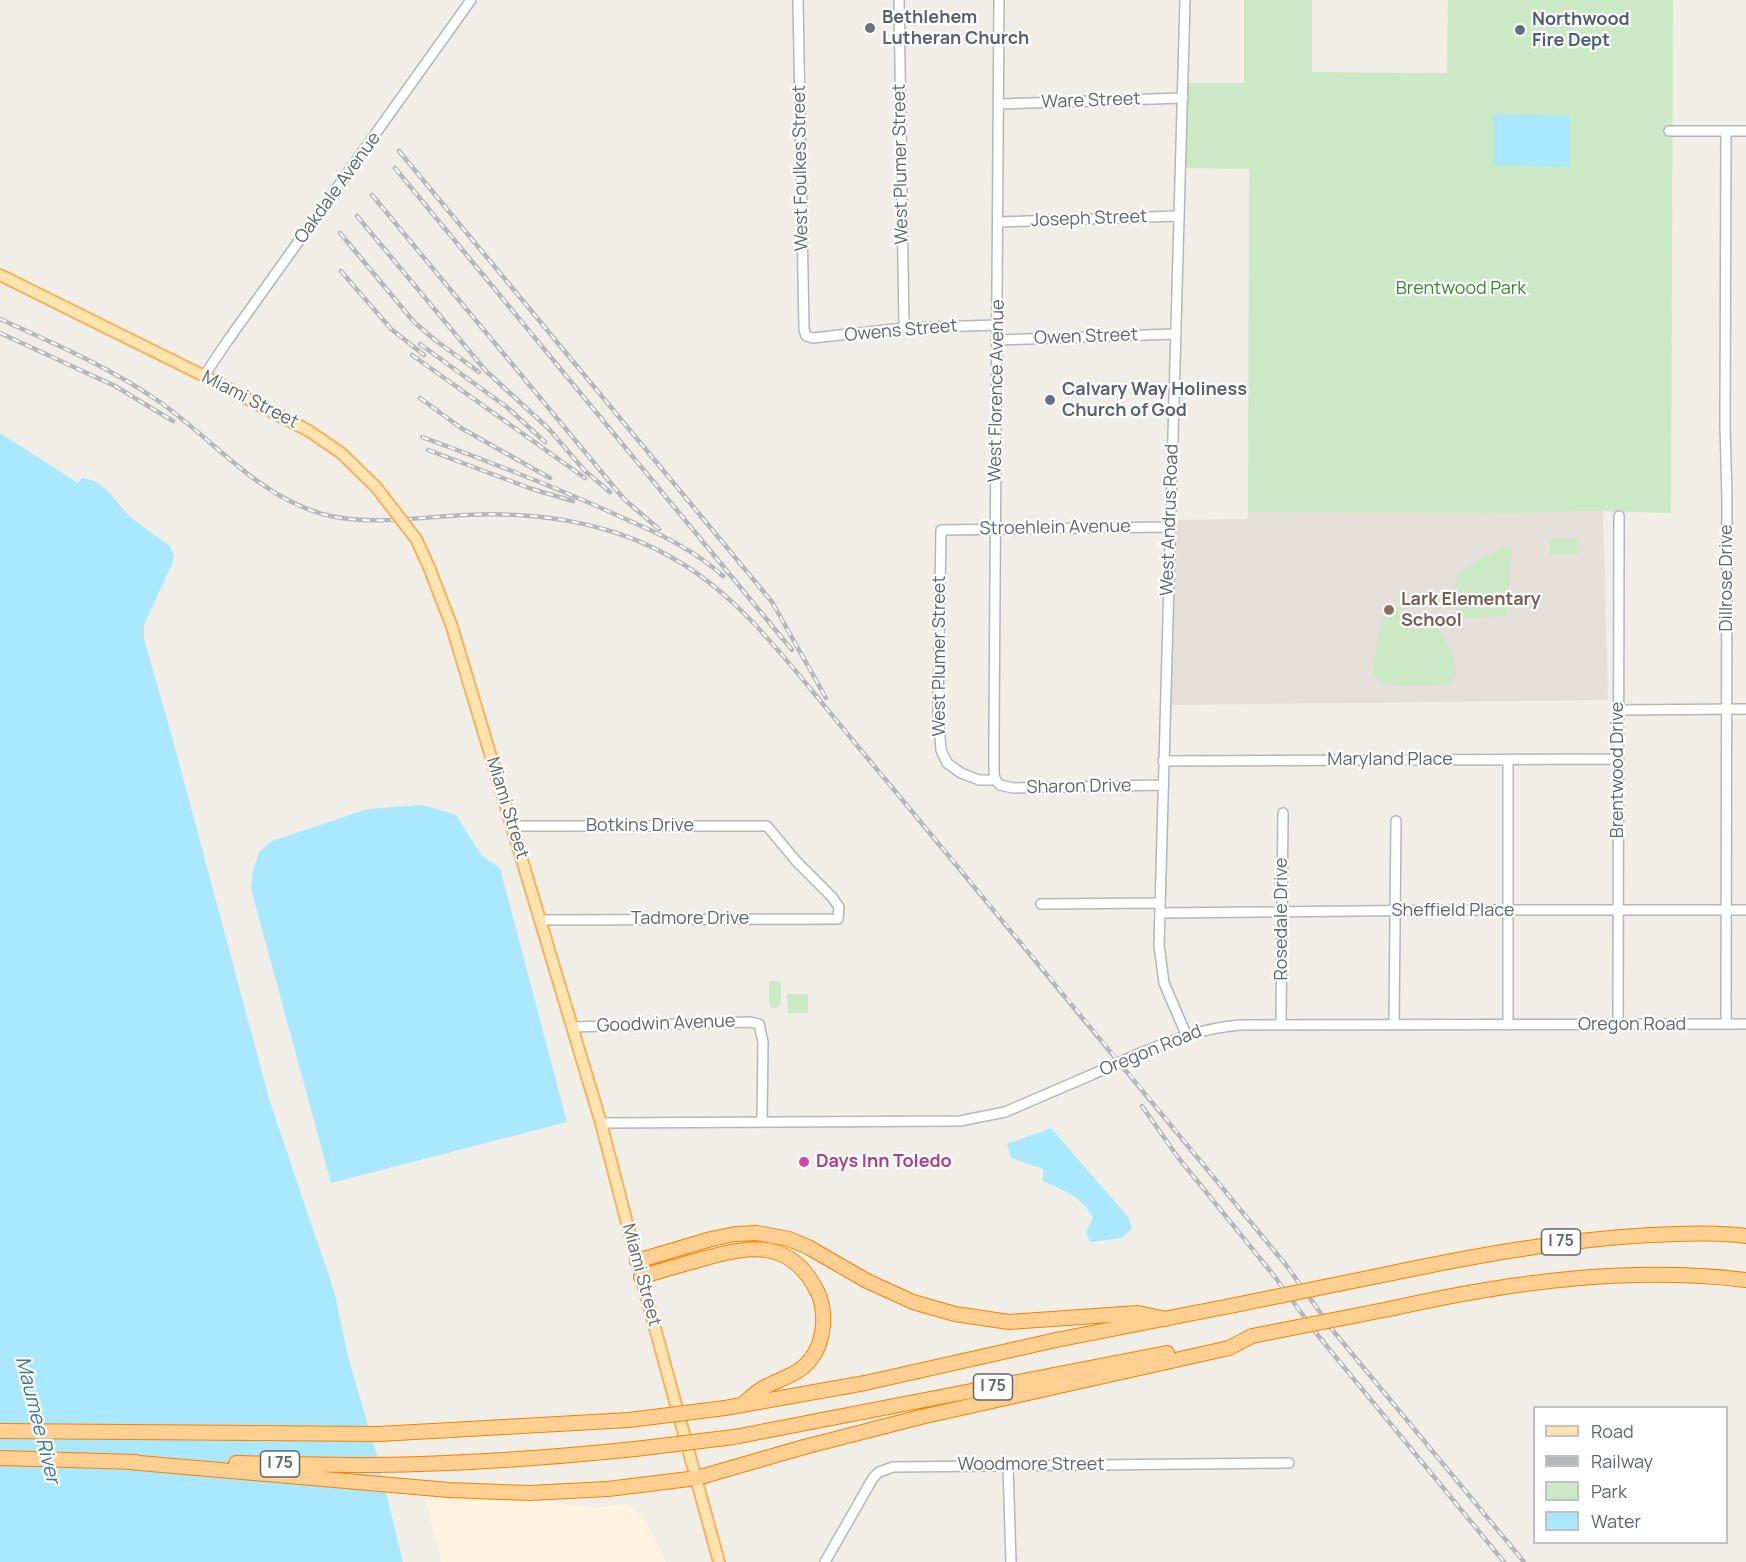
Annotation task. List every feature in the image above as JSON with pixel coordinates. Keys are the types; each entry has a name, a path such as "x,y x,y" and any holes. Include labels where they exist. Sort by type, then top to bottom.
{"highway":[{"path":"636,1261 711,1239 735,1234 757,1233 789,1239 808,1247 867,1281 913,1302 955,1314 1009,1322 1138,1313 1166,1319"},
{"name":"I 75","path":"0,1431 312,1434 438,1432 629,1420 725,1408 866,1383 1056,1340 1443,1263 1576,1240 1693,1233 1746,1236"},
{"path":"641,1276 752,1248 768,1249 780,1253 797,1263 811,1280 820,1297 823,1314 822,1335 811,1358 793,1375 763,1387 742,1405"},
{"name":"I 75","path":"0,1458 374,1465 549,1458 734,1437 846,1417 1521,1284 1618,1275 1676,1275 1746,1280"},
{"path":"128,1462 449,1490 529,1493 608,1490 697,1478 921,1417 1229,1348 1252,1336"}],"main road":[{"name":"Miami Street","path":"0,276 309,430 341,453 376,487 416,539 452,627 541,920 601,1123 636,1261 719,1562"}],"street":[{"name":"Oakdale Avenue","path":"204,376 464,13 471,0"},
{"name":"West Foulkes Street","path":"798,0 804,329 806,336"},
{"name":"West Plumer Street","path":"898,0 904,328"},
{"name":"West Florence Avenue","path":"996,781 994,731 999,0"},
{"name":"West Andrus Road","path":"1185,0 1159,945 1162,974 1169,999 1186,1034"},
{"name":"Ware Street","path":"1000,104 1183,98"},
{"path":"1669,131 1746,131"},
{"name":"Dillrose Drive","path":"1726,131 1726,1024"},
{"name":"Joseph Street","path":"999,222 1179,216"},
{"name":"Owens Street","path":"806,336 817,338 904,328 998,325"},
{"name":"Owen Street","path":"997,340 1175,334"},
{"name":"Brentwood Drive","path":"1618,1025 1619,516"},
{"name":"Stroehlein Avenue","path":"940,530 1169,527"},
{"name":"West Plumer Street","path":"940,530 938,711 940,750 947,763 956,770 972,778 996,781"},
{"path":"1618,710 1746,709"},
{"name":"Maryland Place","path":"1163,761 1618,759"},
{"path":"1508,760 1508,1025"},
{"name":"Sharon Drive","path":"996,781 1005,787 1013,788 1163,785"},
{"name":"Rosedale Drive","path":"1281,1024 1282,813"},
{"path":"1394,1024 1396,821"},
{"name":"Botkins Drive","path":"513,826 767,826 796,861 832,897 839,907 838,919"},
{"name":"Sheffield Place","path":"1041,904 1282,912 1746,910"},
{"name":"Tadmore Drive","path":"541,920 838,919"},
{"name":"Goodwin Avenue","path":"572,1027 747,1022 759,1024 763,1042 762,1122"},
{"name":"Oregon Road","path":"601,1123 969,1120 1005,1112 1186,1034 1221,1026 1746,1024"},
{"name":"Woodmore Street","path":"825,1562 862,1493 873,1478 879,1472 901,1466 1289,1463"},
{"path":"1008,1465 1011,1562"}],"shaded area":[{"name":"Lark Elementary School","path":"1603,511 1608,700 1171,705 1175,520 1247,519 1248,512"},
{"path":"424,1493 459,1498 553,1502 594,1508 629,1504 647,1524 666,1562 441,1562"}],"green space":[{"name":"Brentwood Park","path":"1244,0 1312,0 1312,72 1447,73 1448,0 1673,0 1671,513 1603,511 1248,512 1249,169 1185,168 1185,83 1244,83"},
{"path":"1577,538 1578,555 1550,555 1550,539"},
{"path":"1504,547 1511,549 1507,615 1465,619 1455,604 1457,575 1481,558"},
{"path":"1385,604 1414,613 1435,626 1448,645 1453,659 1456,675 1450,684 1406,686 1381,683 1372,673"},
{"path":"771,981 779,981 781,984 781,1004 776,1008 769,1005"},
{"path":"787,994 808,994 808,1013 788,1013"}],"water":[{"path":"1493,114 1569,116 1569,167 1493,165"},
{"name":"Maumee River","path":"0,433 78,483 82,478 95,481 107,490 130,517 170,546 174,555 173,562 144,625 144,639 270,1102 335,1294 348,1357 377,1455 403,1562 0,1562"},
{"path":"422,805 456,815 482,856 500,868 567,1122 331,1183 251,889 253,871 259,852 272,841 367,809"},
{"path":"1051,1128 1128,1217 1132,1229 1121,1238 1090,1242 1086,1232 1093,1218 1084,1205 1072,1195 1043,1181 1043,1169 1011,1158 1007,1144"}],"railway":[{"path":"399,151 772,602 826,698"},
{"path":"395,168 792,650"},
{"path":"372,195 625,500 659,529"},
{"path":"357,216 486,371 549,429 585,471 610,492"},
{"path":"340,233 414,322 479,372"},
{"path":"341,271 391,329 424,355"},
{"path":"0,319 80,356 139,388 177,415 255,480 276,494 322,514 353,519 385,520 478,514 537,516 566,520 594,526 650,546 696,572 714,586 764,634 1046,972 1286,1265 1335,1333 1524,1562"},
{"path":"0,333 115,386 173,421"},
{"path":"420,344 508,408 545,442"},
{"path":"412,355 585,478"},
{"path":"420,398 461,428 550,478"},
{"path":"422,437 498,465 648,529 675,542 712,566 723,576"},
{"path":"428,450 532,489 573,501"},
{"path":"1142,1106 1177,1156 1275,1277 1316,1333 1504,1562"}],"place":[{"name":"Bethlehem Lutheran Church","path":"870,28"},
{"name":"Northwood Fire Dept","path":"1520,30"},
{"name":"Calvary Way Holiness Church of God","path":"1050,400"},
{"name":"Lark Elementary School","path":"1389,610"},
{"name":"Days Inn Toledo","path":"804,1162"}]}
